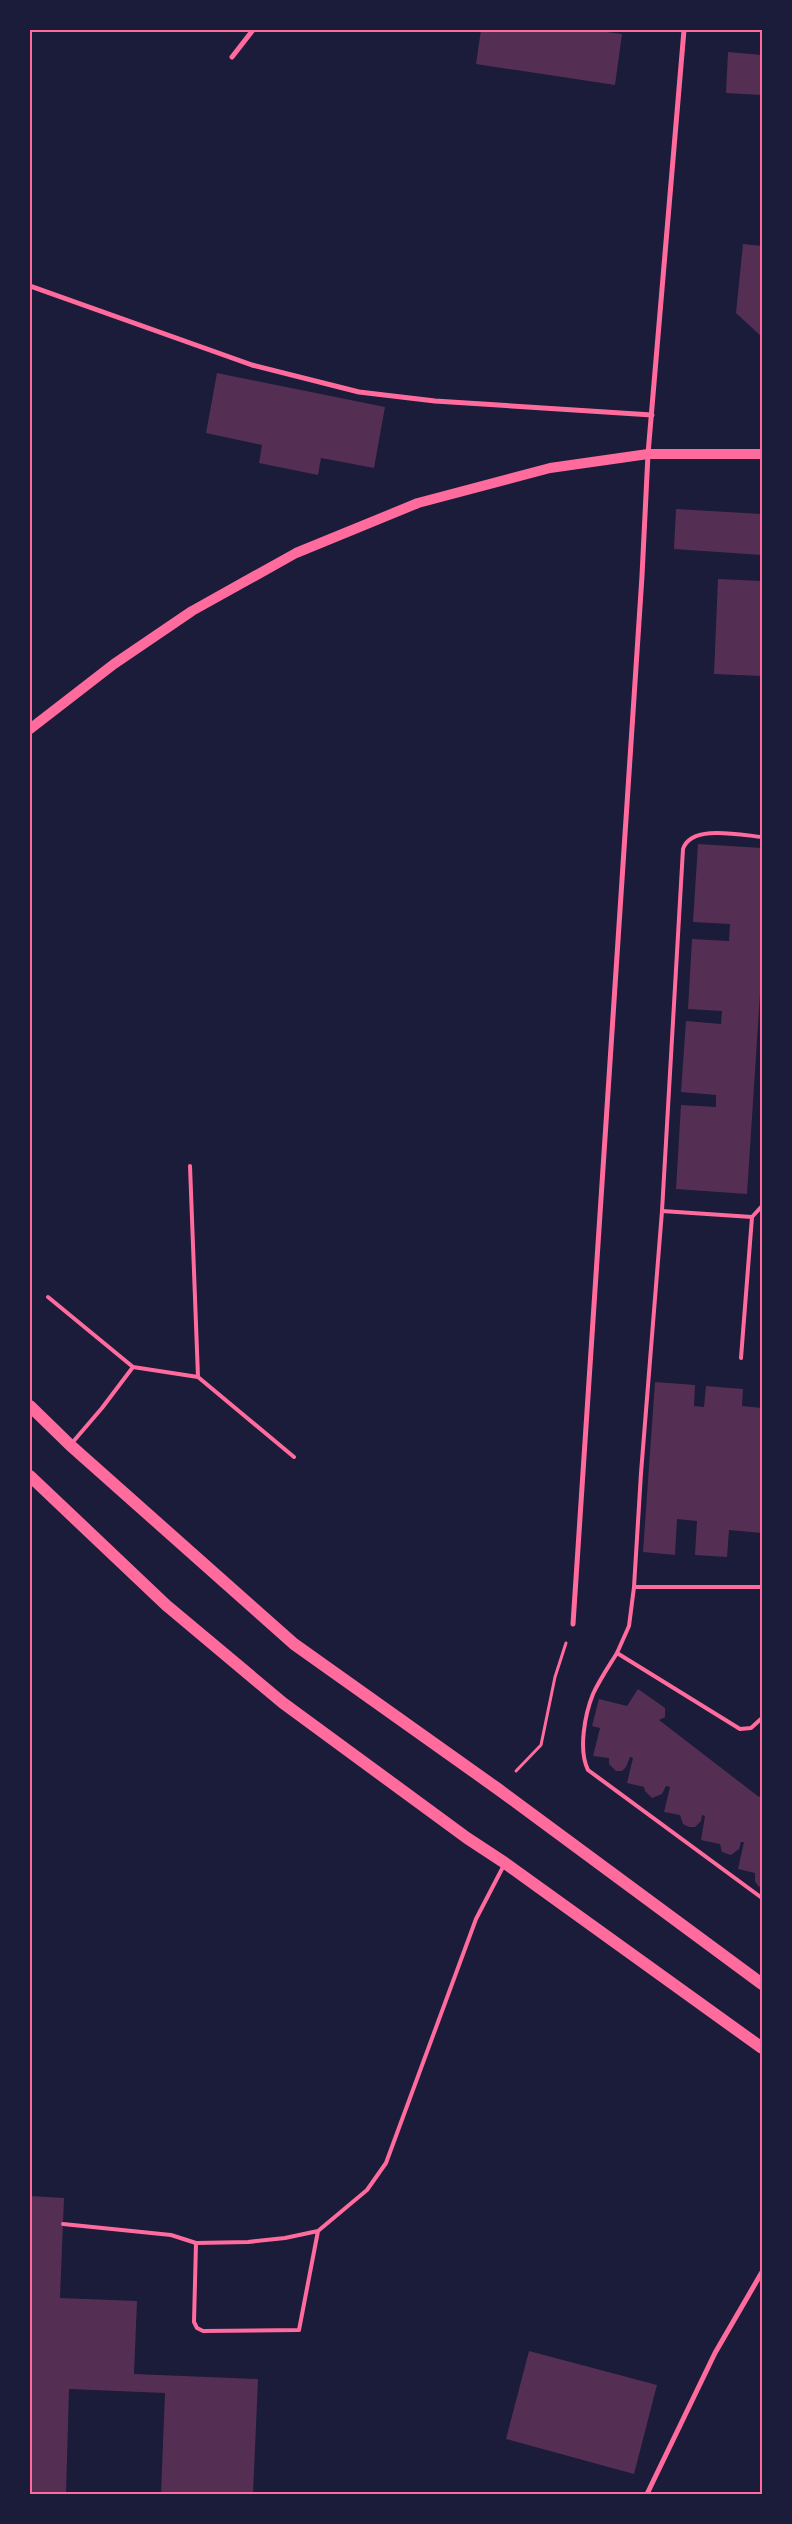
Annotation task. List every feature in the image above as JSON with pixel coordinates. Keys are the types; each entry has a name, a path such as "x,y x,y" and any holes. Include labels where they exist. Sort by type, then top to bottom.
{"main road":[{"path":"30,729 114,664 192,611 296,553 418,503 550,468 648,454 762,454"},
{"path":"30,1406 70,1445 294,1644 498,1789 762,1984"},
{"path":"30,1476 166,1605 283,1703 762,2048"}],"street":[{"path":"232,57 253,30"},
{"path":"573,1624 642,576 648,454 684,30"},
{"path":"30,286 252,365 359,392 435,401 652,415"},
{"path":"647,2494 715,2353 762,2272"}],"lane":[{"path":"762,837 704,833 693,835 686,840 684,849 662,1211 634,1587 628,1626 617,1653 593,1695 587,1716 583,1753 588,1770 762,1898"},
{"path":"190,1166 198,1377"},
{"path":"741,1358 752,1217 762,1206"},
{"path":"662,1211 752,1217"},
{"path":"48,1297 132,1367 198,1377 294,1457"},
{"path":"70,1445 102,1408 132,1367"},
{"path":"634,1587 762,1587"},
{"path":"617,1653 740,1729 751,1728 762,1718"},
{"path":"63,2224 172,2235 196,2243 284,2238 318,2231 367,2190 386,2163 476,1919 505,1863"},
{"path":"196,2243 194,2322 197,2328 203,2331 296,2331 299,2330 301,2324 318,2231"}],"path":[{"path":"498,1789 541,1745 555,1677 573,1624"}],"building":[{"path":"481,30 592,30 622,34 615,85 476,64"},
{"path":"728,52 762,55 762,95 726,93"},
{"path":"743,244 762,246 762,337 736,313"},
{"path":"217,373 385,407 374,468 321,458 318,475 259,463 262,445 206,433"},
{"path":"676,509 762,514 762,555 674,549"},
{"path":"718,579 762,581 762,676 714,674"},
{"path":"698,844 762,848 762,963 747,1194 676,1189 681,1105 716,1107 716,1095 681,1092 686,1021 721,1024 722,1011 688,1009 692,939 729,941 730,924 693,922"},
{"path":"655,1382 695,1385 694,1406 704,1407 706,1386 743,1389 742,1406 762,1408 762,1533 729,1530 727,1557 695,1555 697,1521 677,1519 675,1555 643,1552"},
{"path":"638,1689 665,1708 665,1717 659,1720 759,1797 762,1793 762,1888 755,1881 755,1873 738,1869 744,1842 741,1842 739,1849 731,1855 722,1852 720,1844 701,1840 705,1816 702,1815 701,1821 695,1827 689,1827 683,1824 680,1815 664,1812 670,1787 666,1786 662,1794 652,1798 645,1791 644,1787 627,1783 633,1758 630,1757 622,1771 616,1771 609,1764 609,1758 593,1756 600,1728 592,1726 599,1699 627,1706"},
{"path":"30,2196 64,2198 60,2298 137,2301 134,2374 258,2379 253,2494 161,2494 165,2393 69,2389 66,2494 30,2494"},
{"path":"529,2351 657,2385 634,2474 506,2439"}]}
